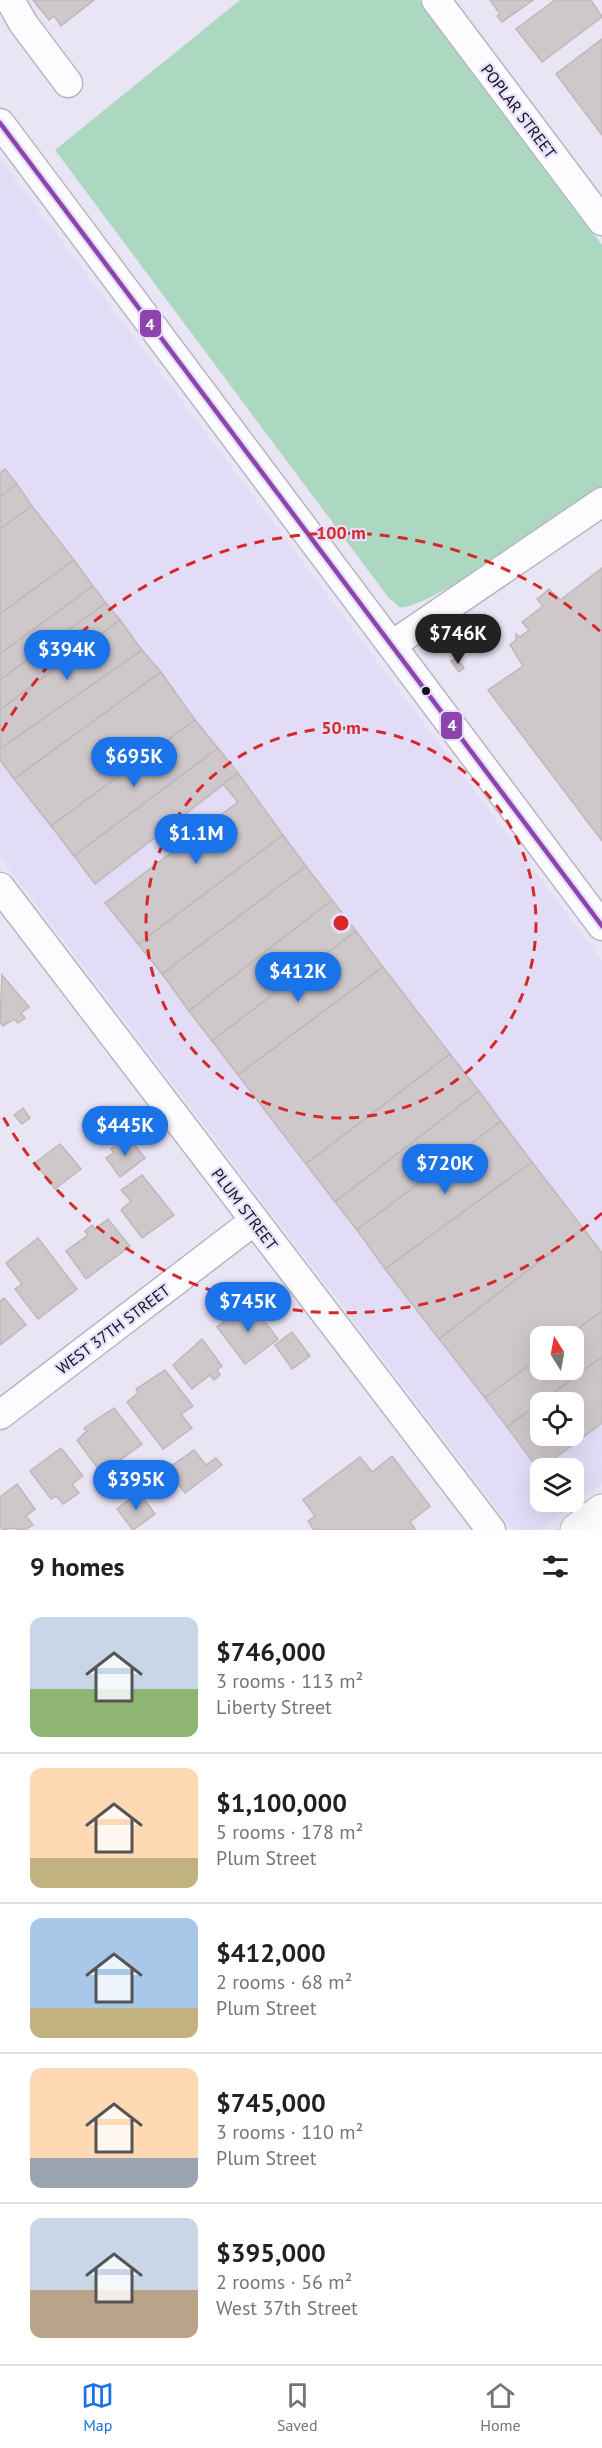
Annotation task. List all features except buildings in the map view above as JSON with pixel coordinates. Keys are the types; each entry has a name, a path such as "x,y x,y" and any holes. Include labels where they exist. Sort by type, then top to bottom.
{"main road":[{"path":"577,1530 602,1511"}],"street":[{"path":"10,0 23,23 68,83"},
{"name":"POPLAR STREET","path":"436,0 602,221"},
{"path":"0,123 602,926"},
{"path":"392,645 602,502"},
{"name":"PLUM STREET","path":"2,895 491,1530"},
{"name":"WEST 37TH STREET","path":"0,1415 254,1221"}],"shaded area":[{"path":"0,159 602,961 602,1483 584,1497 584,1458 530,1458 530,1512 564,1512 540,1530 515,1530 0,857"}],"green space":[{"path":"240,0 419,0 602,245 602,490 466,578 413,605 399,607 388,597 55,150"}],"transit line":[{"name":"4","path":"0,123 602,926"}]}
